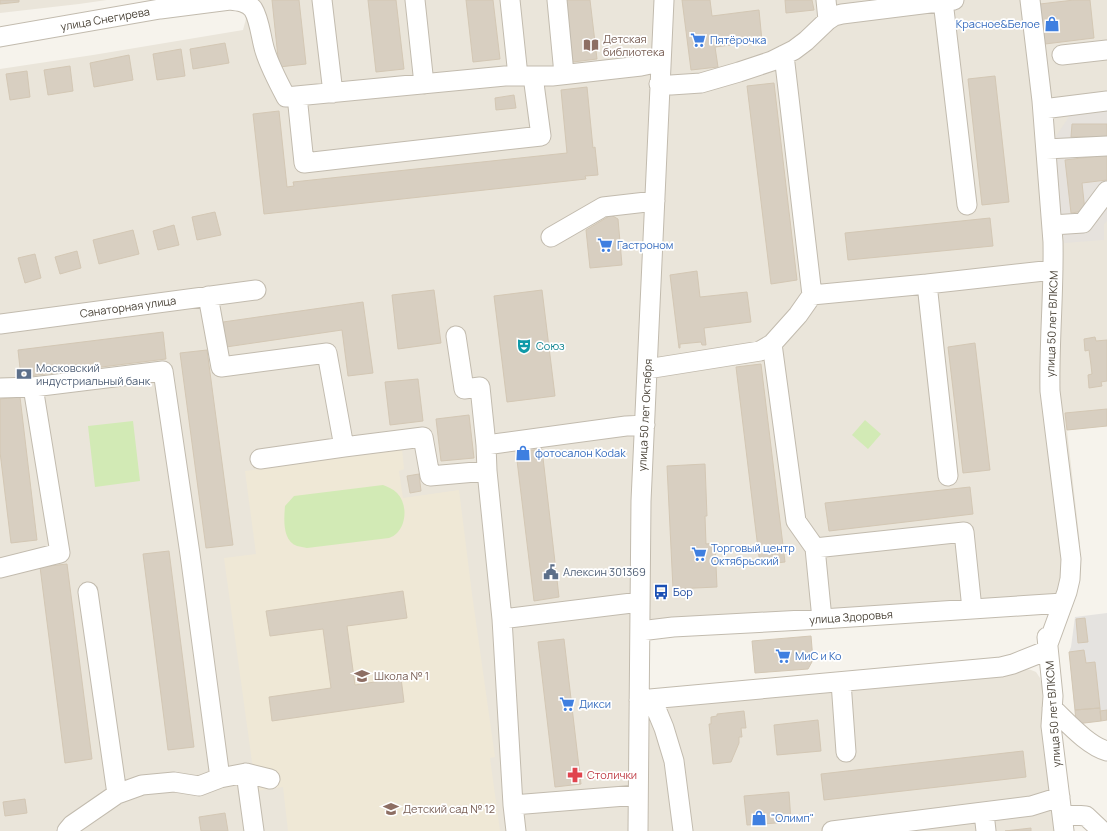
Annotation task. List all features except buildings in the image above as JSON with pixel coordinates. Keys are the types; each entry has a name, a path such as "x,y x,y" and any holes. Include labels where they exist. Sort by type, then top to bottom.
{"street":[{"name":"улица Снегирева","path":"0,37 160,9 211,4 230,0 239,1 248,4 253,10 257,19 264,50 269,64 286,97 297,96"},
{"path":"322,0 333,93"},
{"path":"415,0 424,84"},
{"path":"510,0 526,76 541,136 304,163 297,96 424,84 526,76 552,76 641,66 660,62"},
{"path":"557,0 564,74"},
{"name":"улица 50 лет Октября","path":"638,831 638,795 645,700 640,631 641,501 664,0"},
{"path":"826,0 828,20"},
{"name":"улица 50 лет ВЛКСМ","path":"1030,0 1043,109 1052,226 1053,270 1050,391 1071,559 1070,579 1067,592 1048,647"},
{"path":"659,84 671,85 701,83 772,61 794,50 834,16 948,1 967,206"},
{"path":"1062,55 1107,50"},
{"path":"647,369 760,351 772,344 798,316 812,296 784,55"},
{"path":"1043,109 1107,101"},
{"path":"1046,149 1107,146"},
{"path":"1052,226 1083,223 1107,191"},
{"path":"551,237 603,207 655,201"},
{"path":"812,296 1053,270"},
{"path":"927,284 948,476"},
{"name":"Санаторная улица","path":"0,324 256,290"},
{"path":"208,296 221,367 327,353 344,447"},
{"path":"456,336 464,389 480,387 502,619 513,805 516,831"},
{"path":"772,344 796,521 815,548 822,619"},
{"path":"0,388 33,387 163,371 190,554 220,778"},
{"path":"0,568 60,553 33,387"},
{"path":"486,445 626,426 645,425"},
{"path":"260,459 423,437 430,476 487,471"},
{"path":"815,548 964,532 972,609"},
{"path":"88,592 117,794"},
{"path":"502,619 640,602"},
{"name":"улица Здоровья","path":"640,631 673,627 1063,603"},
{"name":"улица 50 лет ВЛКСМ","path":"1044,604 1052,684 1051,726 1062,814"},
{"path":"683,831 674,761 664,728 645,700 1001,667 1013,664 1048,647"},
{"path":"841,682 846,752"},
{"path":"1052,708 1089,742 1107,751"},
{"path":"246,773 254,831"},
{"path":"66,831 72,825 117,794 142,785 174,782 200,786 220,778 246,773 270,779"},
{"path":"513,805 638,795"},
{"path":"832,831 1031,806 1062,814 1086,816 1102,831"},
{"path":"984,812 986,831"}],"shaded area":[{"path":"0,0 107,0 0,13"},
{"path":"251,0 657,0 631,831 0,831 0,69 243,30"},
{"path":"671,0 1107,0 1107,426 1067,430 1080,544 1064,546 1064,559 1059,594 647,627 648,501"},
{"path":"1107,110 1107,221 1104,224 1104,240 1064,243 1053,141 1070,115"},
{"name":"Школа № 1","path":"402,449 404,469 399,471 403,498 459,490 495,757 490,758 500,831 288,831 283,787 256,791 224,558 256,554 245,471"},
{"path":"1107,613 1107,720 1076,724 1069,652 1075,617"},
{"path":"1026,669 1036,672 1042,685 1042,710 1057,831 645,831 646,705"}],"green space":[{"path":"865,420 881,434 868,449 852,435"},
{"path":"133,421 140,481 95,487 88,426"},
{"path":"383,485 397,493 403,502 404,507 403,524 397,533 392,537 307,548 297,546 292,543 286,534 284,517 285,506 294,496"}],"place":[{"name":"Красное&Белое","path":"1052,24"},
{"name":"Пятёрочка","path":"698,40"},
{"name":"Детская библиотека","path":"591,45"},
{"name":"Гастроном","path":"605,245"},
{"name":"Союз","path":"524,346"},
{"name":"Московский индустриальный банк","path":"24,374"},
{"name":"фотосалон Kodak","path":"523,453"},
{"name":"Торговый центр Октябрьский","path":"699,554"},
{"name":"Алексин 301369","path":"551,572"},
{"name":"Бор","path":"661,592"},
{"name":"МиС и Ко","path":"783,656"},
{"name":"Школа № 1","path":"362,676"},
{"name":"Дикси","path":"567,704"},
{"name":"Столички","path":"575,775"},
{"name":"Детский сад № 12","path":"391,809"},
{"name":"\"Олимп\"","path":"759,818"}]}
